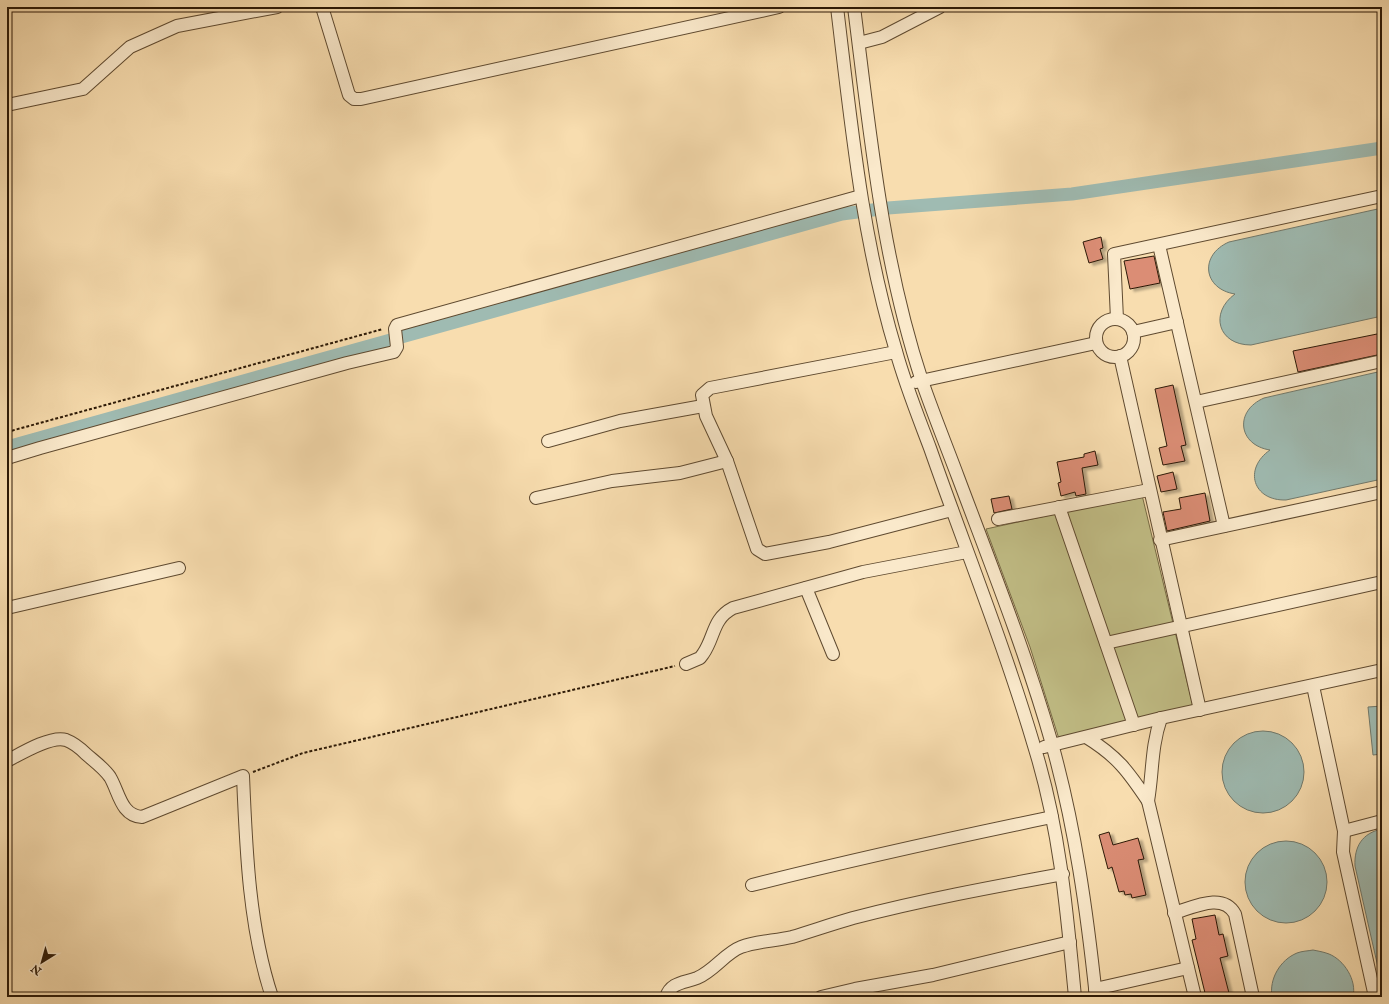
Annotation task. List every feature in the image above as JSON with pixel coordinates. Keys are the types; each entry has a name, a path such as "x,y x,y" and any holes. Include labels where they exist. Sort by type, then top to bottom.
{"street":[{"path":"7,106 83,90 130,47 177,26 277,7"},
{"path":"322,7 350,95 354,99 362,99 779,7"},
{"path":"837,7 861,196 872,258 896,352 1035,749 1052,817 1062,874 1070,942 1073,996"},
{"path":"854,7 878,193 885,235 904,319 922,381 1024,655 1052,745 1079,873 1095,993 1188,968"},
{"path":"859,43 882,37 940,7"},
{"path":"7,458 347,363 394,352 397,334 861,196"},
{"path":"1117,319 1114,254 1382,196"},
{"path":"1159,245 1224,526"},
{"path":"1117,319 1124,322 1133,332 1131,348 1120,356 1112,357 1105,354 1100,350 1096,343 1096,336 1103,323 1110,320 1117,319"},
{"path":"1133,332 1177,322"},
{"path":"907,384 1096,343"},
{"path":"896,352 710,388 702,395 703,406 727,461 757,549 765,554 829,542 952,510"},
{"path":"1120,356 1160,540 1200,710"},
{"path":"1196,402 1382,362"},
{"path":"548,441 620,421 703,406"},
{"path":"536,498 612,481 680,473 727,461"},
{"path":"998,519 1149,490"},
{"path":"1160,540 1382,492"},
{"path":"1059,507 1134,725"},
{"path":"686,664 700,658 717,621 724,613 733,608 863,572 967,552"},
{"path":"7,608 179,568"},
{"path":"1106,643 1382,582"},
{"path":"806,588 833,654"},
{"path":"1035,749 1161,718 1382,670"},
{"path":"1313,686 1344,831 1343,852 1375,997"},
{"path":"1148,802 1151,785 1152,750 1155,734 1161,718"},
{"path":"1086,737 1107,750 1121,764 1148,802 1195,997"},
{"path":"7,761 26,750 55,740 64,739 74,743 98,763 110,777 128,812 136,817 142,818 243,776 246,863 264,969 272,997"},
{"path":"752,885 863,857 917,847 1052,817"},
{"path":"1344,831 1382,821"},
{"path":"666,997 670,988 697,978 711,970 734,950 744,946 790,937 853,918 966,891 1062,874"},
{"path":"1174,913 1212,902 1222,902 1231,907 1235,914 1253,997"},
{"path":"821,997 855,988 933,975 1070,942"}],"path":[{"path":"7,432 397,334"},
{"path":"243,776 303,753 686,664"}],"shaded area":[{"path":"1142,495 1193,706 1059,739 1030,647 986,529"}],"water":[{"path":"1382,208 1382,316 1251,345 1240,344 1231,340 1225,334 1221,327 1220,318 1222,310 1235,294 1224,291 1216,286 1211,279 1209,263 1219,248 1229,242"},
{"path":"1382,371 1382,479 1286,500 1275,499 1259,490 1254,474 1256,466 1270,450 1259,447 1251,442 1246,435 1244,419 1254,404 1264,398"},
{"path":"1382,706 1382,754 1373,755 1368,707"},
{"path":"1263,731 1279,734 1292,743 1301,756 1304,772 1301,788 1292,801 1279,810 1263,813 1247,810 1234,801 1225,788 1222,772 1225,756 1234,743 1247,734"},
{"path":"1382,829 1382,985 1355,866 1355,859 1358,847 1364,837"},
{"path":"1286,841 1302,844 1315,853 1324,866 1327,882 1324,898 1315,911 1302,920 1286,923 1270,920 1257,911 1248,898 1245,882 1248,866 1257,853 1270,844"},
{"path":"1313,950 1329,954 1340,961 1348,971 1351,978 1354,991 1353,997 1272,997 1272,984 1281,965 1297,953"}],"building":[{"path":"1101,237 1103,248 1100,249 1103,259 1089,263 1083,242"},
{"path":"1154,256 1160,283 1130,289 1124,261"},
{"path":"1382,333 1382,354 1298,372 1293,351"},
{"path":"1173,385 1186,445 1181,446 1185,461 1163,465 1159,448 1167,446 1155,389"},
{"path":"1095,451 1098,465 1082,468 1086,494 1076,496 1075,492 1061,496 1058,483 1061,482 1057,462 1084,457 1084,454"},
{"path":"1173,472 1177,489 1161,492 1157,476"},
{"path":"1205,493 1210,521 1167,531 1163,512 1181,509 1179,498"},
{"path":"1009,496 1012,509 994,513 991,499"},
{"path":"1109,832 1113,845 1138,838 1144,859 1138,860 1146,895 1132,898 1131,894 1125,895 1124,891 1119,892 1112,867 1108,869 1099,835"},
{"path":"1215,915 1219,935 1223,934 1228,956 1220,958 1230,997 1206,997 1192,940 1196,939 1192,919"}],"waterway":[{"path":"7,447 842,214 888,208 1072,194 1382,148"}]}
